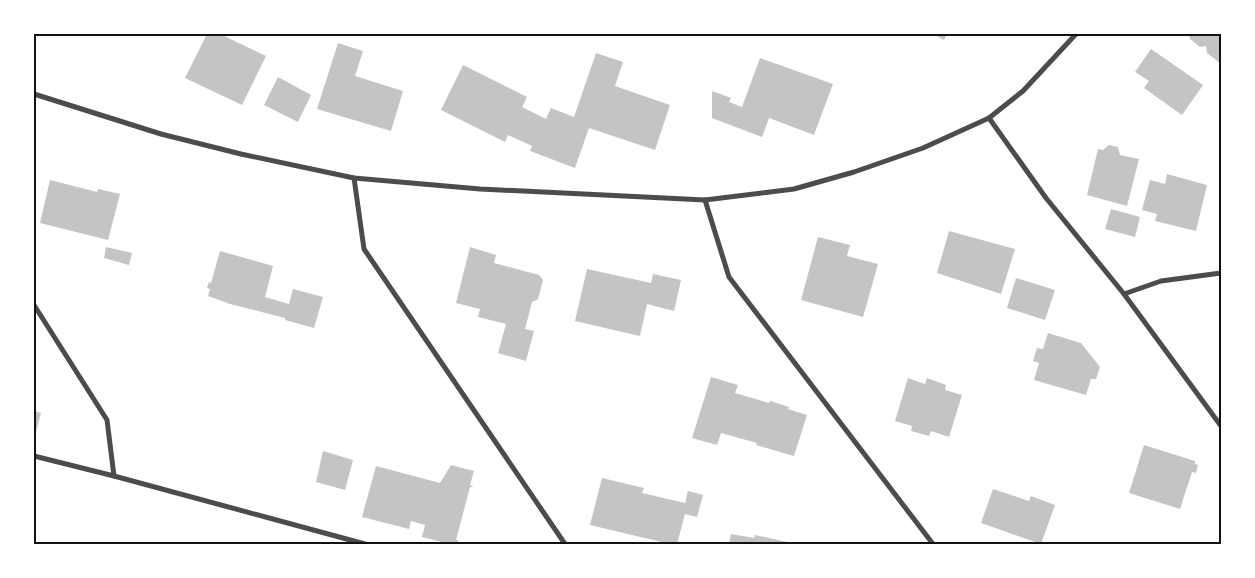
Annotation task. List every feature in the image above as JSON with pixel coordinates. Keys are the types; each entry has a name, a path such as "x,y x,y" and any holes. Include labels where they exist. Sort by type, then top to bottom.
{"street":[{"path":"34,94 161,134 241,154 354,178 480,188 704,200 794,189 854,172 923,148 989,118 1024,91 1076,34"},
{"path":"989,118 1046,198 1124,294 1221,426"},
{"path":"354,178 364,250 565,544"},
{"path":"704,200 729,277 933,544"},
{"path":"1124,294 1161,281 1221,273"},
{"path":"34,305 107,420 114,476"},
{"path":"34,456 365,544"}],"building":[{"path":"207,34 220,34 266,56 242,105 185,78"},
{"path":"933,34 947,34 944,40"},
{"path":"1189,34 1221,34 1221,64 1207,53 1206,46 1200,47 1190,39"},
{"path":"338,43 363,51 355,76 403,91 391,131 317,109"},
{"path":"1151,49 1203,85 1182,115 1144,88 1149,81 1135,72"},
{"path":"596,53 623,62 615,86 670,105 655,150 589,128 575,168 530,151 532,146 508,135 505,142 441,110 463,65 527,97 522,107 546,119 551,108 574,117"},
{"path":"760,58 833,84 814,135 769,118 762,137 712,118 712,91 731,98 729,102 742,107"},
{"path":"278,77 311,95 298,122 264,105"},
{"path":"1109,145 1118,147 1120,155 1139,159 1127,206 1087,195 1098,149 1103,150"},
{"path":"1167,174 1207,185 1196,231 1155,221 1157,214 1142,210 1150,180 1165,184"},
{"path":"50,180 97,192 98,189 120,194 108,240 40,223"},
{"path":"1111,209 1140,217 1135,237 1105,229"},
{"path":"949,231 1015,249 1001,294 937,273"},
{"path":"818,237 850,245 847,256 878,264 863,317 801,300"},
{"path":"106,247 132,253 129,265 104,258"},
{"path":"470,247 496,255 494,263 539,275 543,280 538,299 532,302 525,329 534,331 526,361 498,353 506,324 478,317 480,309 456,303"},
{"path":"220,251 273,266 265,297 289,304 293,289 323,297 314,328 208,296 210,289 207,288 209,282 211,283"},
{"path":"587,269 651,283 653,274 681,280 674,311 647,304 640,336 575,321"},
{"path":"1016,278 1055,290 1045,320 1007,308"},
{"path":"1048,333 1081,343 1100,367 1096,379 1091,379 1086,395 1034,380 1039,363 1033,361 1037,348 1043,349"},
{"path":"711,377 738,385 735,393 769,403 770,401 807,415 794,456 721,433 717,445 692,438"},
{"path":"908,378 925,384 927,378 946,385 945,390 962,395 949,437 931,431 929,436 911,431 912,426 895,421"},
{"path":"34,411 41,413 34,439"},
{"path":"1144,445 1195,461 1195,464 1198,465 1196,473 1192,472 1180,509 1129,493"},
{"path":"323,451 353,460 345,490 316,482"},
{"path":"451,465 474,471 470,485 473,486 470,487 456,540 458,540 458,544 450,544 422,537 425,525 411,521 409,529 362,517 376,466 440,483"},
{"path":"602,478 644,488 642,493 685,503 688,491 703,495 697,517 685,514 677,544 590,525"},
{"path":"993,489 1029,501 1031,496 1055,505 1041,544 981,523"},
{"path":"731,534 754,538 755,535 797,544 729,544"}]}
